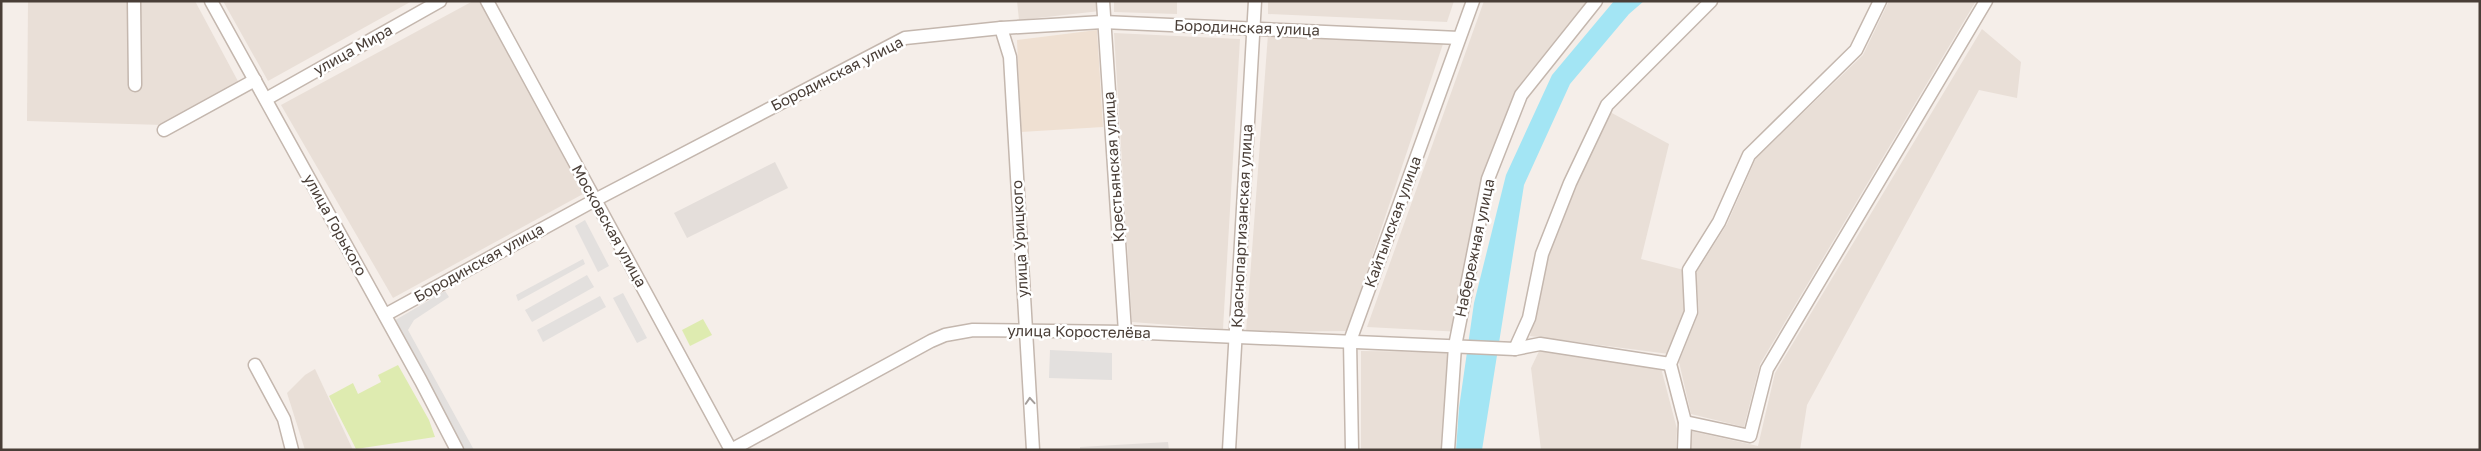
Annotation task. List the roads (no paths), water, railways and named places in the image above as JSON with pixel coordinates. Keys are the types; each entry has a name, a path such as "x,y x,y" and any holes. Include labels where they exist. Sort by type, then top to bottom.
{"street":[{"path":"134,1 135,85"},
{"name":"улица Горького","path":"211,1 385,315 457,450"},
{"name":"улица Мира","path":"266,100 440,1"},
{"name":"Московская улица","path":"487,1 731,450"},
{"name":"Крестьянская улица","path":"1103,1 1125,332"},
{"name":"Краснопартизанская улица","path":"1228,450 1255,1"},
{"name":"Кайтымская улица","path":"1352,450 1350,341 1473,1"},
{"name":"Набережная улица","path":"1448,450 1455,346 1488,179 1521,95 1596,1"},
{"path":"1515,349 1529,318 1542,254 1570,183 1608,105 1711,1"},
{"path":"1684,450 1685,422 1670,364 1691,312 1689,270 1720,222 1749,155 1856,50 1880,1"},
{"path":"1685,422 1750,436 1767,369 1986,1"},
{"name":"Бородинская улица","path":"385,315 595,200 905,38 1002,28 1104,22 1459,38"},
{"name":"улица Урицкого","path":"1002,28 1010,57 1033,450"},
{"path":"164,130 255,80"},
{"name":"улица Коростелёва","path":"731,450 945,335 973,330 1125,332 1515,349 1540,344 1670,364"},
{"path":"256,365 284,419 292,450"}],"water":[{"path":"1614,1 1644,1 1629,14 1570,84 1524,185 1482,450 1456,450 1459,408 1474,303 1506,175 1552,75"}]}
